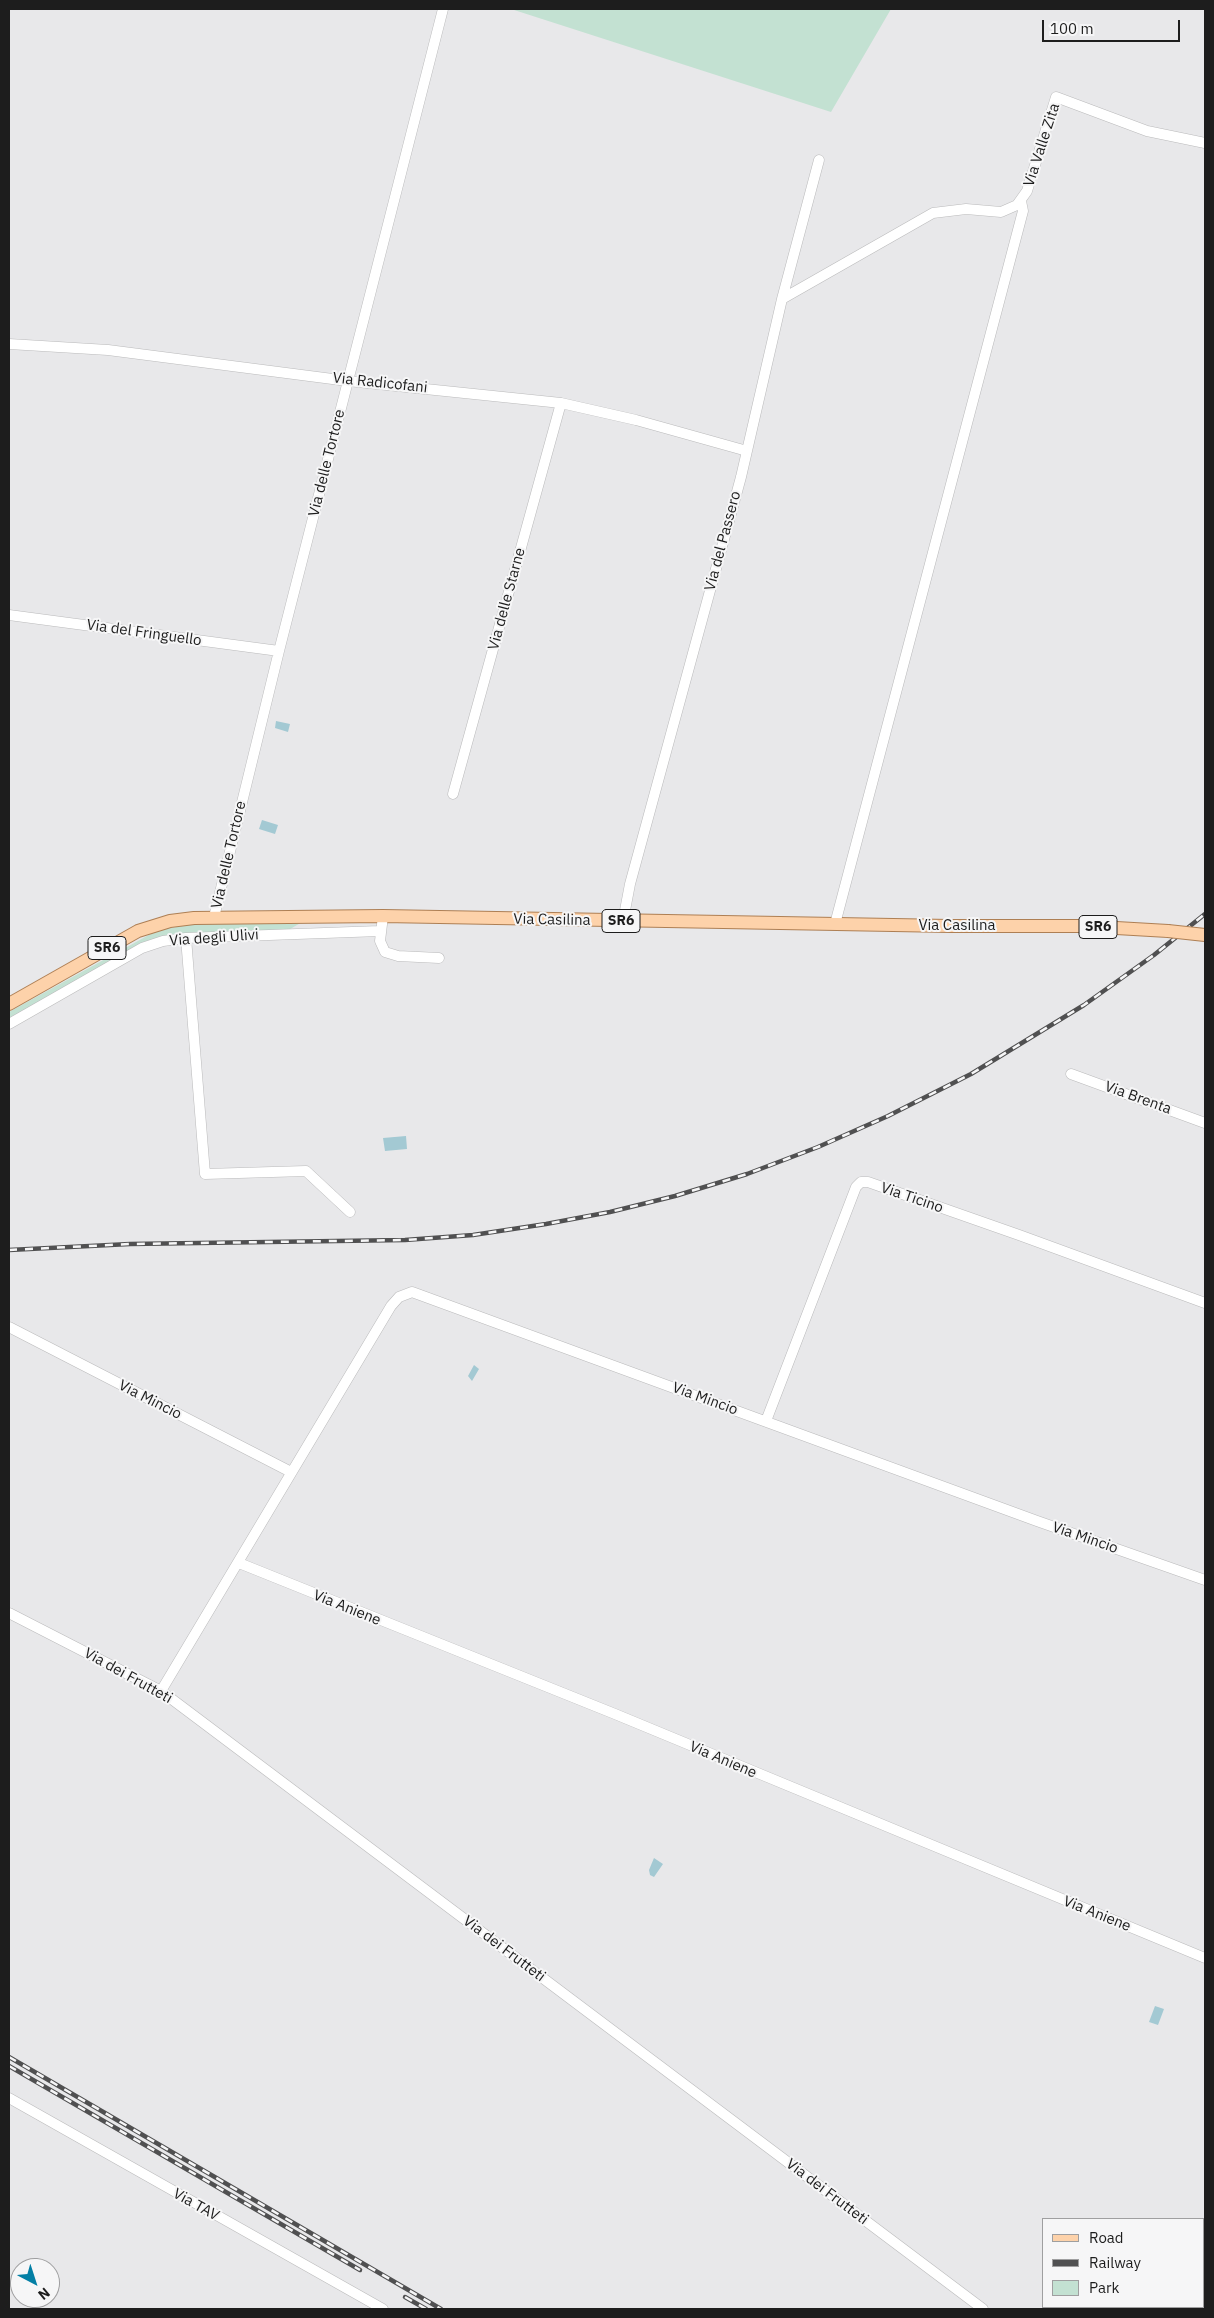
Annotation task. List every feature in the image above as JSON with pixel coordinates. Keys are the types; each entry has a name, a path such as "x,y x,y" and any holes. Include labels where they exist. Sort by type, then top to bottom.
{"main road":[{"name":"Via Casilina","path":"9,1004 145,928 176,920 214,917 383,916 623,921 1082,926 1205,935"}],"street":[{"name":"Via delle Tortore","path":"214,917 279,651 443,9"},
{"name":"Via Valle Zita","path":"782,299 933,214 966,209 1001,212 1011,209 1021,202 1028,191 1056,97 1146,131 1205,143"},
{"name":"Via del Passero","path":"623,921 630,884 747,451 782,299 819,160"},
{"path":"835,924 1023,211 1021,202"},
{"name":"Via Radicofani","path":"9,344 108,350 348,381 561,403 636,420 747,451"},
{"name":"Via delle Starne","path":"453,794 561,403"},
{"name":"Via del Fringuello","path":"9,615 279,651"},
{"path":"383,916 380,931 380,947 388,954 438,958"},
{"name":"Via degli Ulivi","path":"9,1024 142,948 163,941 186,938 380,931"},
{"path":"186,938 205,1174 306,1171 350,1212"},
{"name":"Via Brenta","path":"1071,1074 1205,1123"},
{"name":"Via Ticino","path":"766,1421 856,1187 861,1182 868,1182 1002,1229 1205,1303"},
{"name":"Via Mincio","path":"161,1691 391,1306 399,1297 412,1292 1036,1521 1205,1580"},
{"name":"Via Mincio","path":"9,1326 291,1472"},
{"name":"Via Aniene","path":"239,1563 615,1714 1205,1958"},
{"name":"Via dei Frutteti","path":"9,1613 161,1691 983,2309"},
{"name":"Via TAV","path":"9,2098 383,2309"}],"green space":[{"path":"511,9 891,9 831,112"},
{"path":"304,921 285,932 162,939 9,1020 9,1012 156,931 191,924"}],"water":[{"path":"276,721 290,724 288,732 275,728"},
{"path":"262,820 278,825 275,834 259,829"},
{"path":"406,1136 407,1149 385,1151 383,1138"},
{"path":"474,1365 479,1369 472,1381 468,1376"},
{"path":"654,1858 663,1864 654,1877 650,1875 649,1870"},
{"path":"1155,2006 1164,2009 1158,2025 1149,2022"}],"railway":[{"path":"9,1250 130,1244 405,1240 473,1235 610,1212 675,1196 747,1174 818,1147 888,1116 971,1074 1084,1005 1154,955 1205,914"},
{"path":"9,2057 441,2309"},
{"path":"9,2066 360,2270"},
{"path":"405,2297 426,2309"}]}
